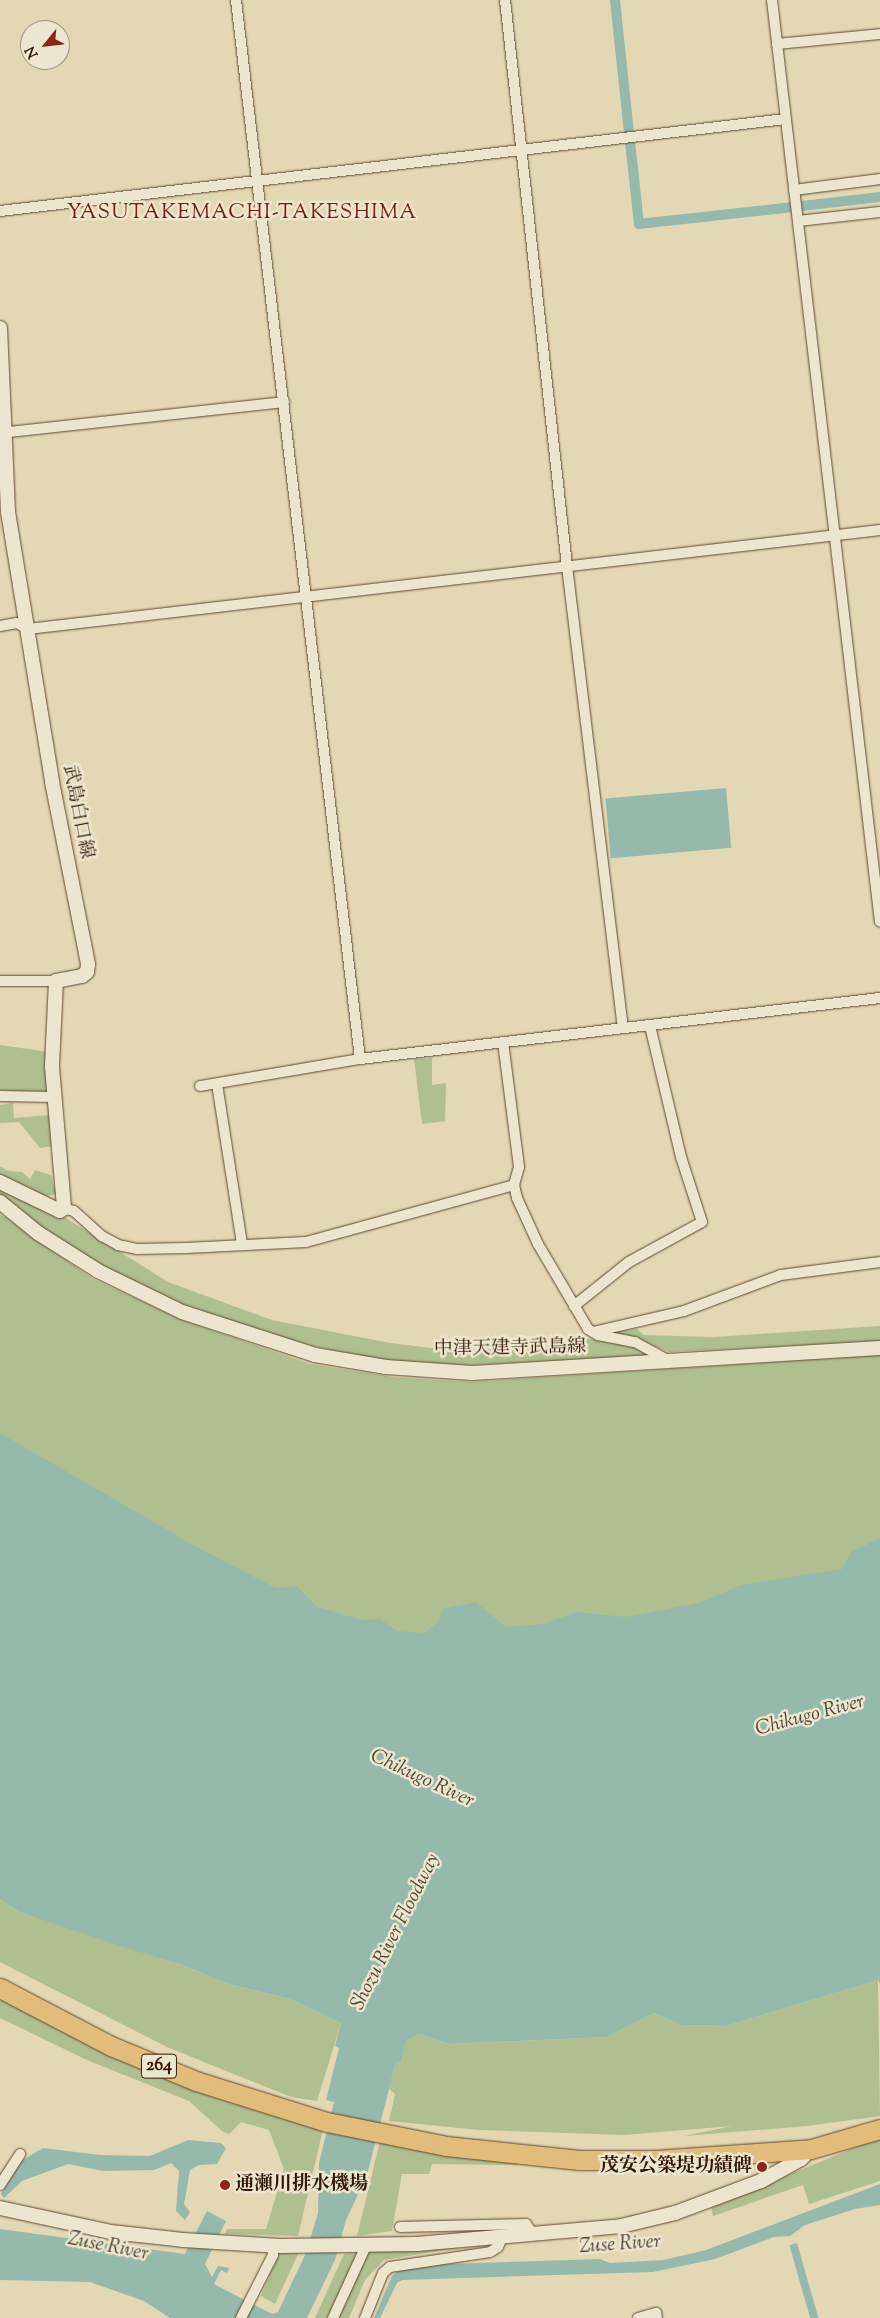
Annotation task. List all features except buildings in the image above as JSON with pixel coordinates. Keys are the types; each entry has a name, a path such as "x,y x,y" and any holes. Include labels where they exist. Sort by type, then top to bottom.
{"highway":[{"name":"264","path":"0,1988 111,2046 196,2081 326,2122 456,2147 579,2160 656,2160 810,2149 880,2129"}],"main road":[{"name":"武島白口線","path":"0,328 2,433 8,512 52,782 88,964 87,972 82,976 56,981"},
{"path":"0,1182 60,1211 64,1208 54,1097 56,981"},
{"name":"中津天建寺武島線","path":"0,1202 38,1233 98,1271 165,1304 259,1340 314,1355 386,1367 472,1373 880,1348"},
{"path":"0,2208 111,2232 276,2246 364,2246 533,2234 621,2226 675,2213 761,2181 801,2159 810,2149"}],"street":[{"path":"236,0 360,1059"},
{"path":"505,0 523,150 567,566 623,1026"},
{"path":"772,0 837,535 880,922"},
{"path":"777,44 880,34"},
{"path":"0,210 786,119"},
{"path":"794,190 880,179"},
{"path":"798,221 880,212"},
{"path":"2,433 284,402"},
{"path":"0,626 17,623 28,629 880,530"},
{"path":"0,981 56,981"},
{"path":"200,1086 360,1059 623,1026 650,1026 880,998"},
{"path":"574,1306 628,1262 702,1222 681,1157 650,1026"},
{"path":"503,1042 518,1167 514,1185 516,1198 538,1244 574,1306 592,1332 635,1342 668,1361"},
{"path":"217,1084 242,1244"},
{"path":"0,1096 54,1097"},
{"path":"64,1208 74,1210 102,1236 118,1245 137,1250 306,1242 514,1185"},
{"path":"592,1332 684,1312 781,1275 880,1262"},
{"path":"0,2185 20,2154"},
{"path":"400,2227 526,2224 533,2234"},
{"path":"365,2318 383,2273 390,2267 490,2252 498,2247 504,2236"},
{"path":"241,2318 276,2246"},
{"path":"333,2318 364,2246"},
{"path":"638,2318 656,2313 657,2318"}],"green space":[{"path":"0,1045 49,1052 49,1093 0,1091"},
{"path":"432,1058 432,1085 446,1083 445,1121 422,1124 414,1059"},
{"path":"13,1103 14,1118 49,1115 53,1146 40,1148 19,1122 0,1123 0,1105"},
{"path":"0,1166 8,1171 22,1172 30,1179 35,1170 51,1175 56,1194 43,1197 0,1178"},
{"path":"0,1187 61,1215 168,1282 272,1320 390,1343 455,1351 541,1347 584,1338 633,1345 652,1356 468,1365 379,1360 285,1340 182,1304 97,1264 40,1227 0,1196"},
{"path":"0,1214 93,1279 185,1321 310,1364 393,1377 471,1382 880,1355 880,1575 482,1651 304,1611 0,1440"},
{"path":"880,1326 880,1341 669,1352 634,1338 605,1333 637,1329 644,1335 714,1337"},
{"path":"0,1899 19,1912 180,1964 229,1984 290,1999 341,2023 317,2101 291,2097 167,2047 0,1962"},
{"path":"878,1980 880,2116 807,2126 684,2136 732,2126 624,2135 479,2130 389,2121 395,2094 389,2089 396,2062 401,2063 406,2041 419,2034 449,2044 607,2037 654,2013 681,2025 726,2026"},
{"path":"0,1997 97,2049 188,2088 323,2129 298,2236 225,2234 227,2229 266,2229 284,2169 269,2130 241,2122 229,2134 222,2131 189,2101 87,2060 0,2018"},
{"path":"880,2137 880,2181 809,2204 803,2185 713,2216 711,2207"},
{"path":"380,2141 520,2162 517,2165 432,2164 429,2174 402,2174 392,2231 357,2236"},
{"path":"482,2244 384,2260 365,2280 349,2318 337,2318 368,2251"},
{"path":"280,2251 299,2252 275,2304 261,2296"},
{"path":"357,2253 327,2318 315,2318 344,2254"}],"water":[{"path":"726,788 731,848 611,858 605,799"},
{"path":"0,1433 202,1550 276,1588 297,1586 317,1607 362,1620 380,1619 397,1631 425,1633 438,1622 443,1609 476,1602 506,1627 542,1624 577,1612 625,1617 699,1603 741,1585 842,1569 851,1552 880,1538 880,1984 878,1980 726,2026 681,2025 654,2013 607,2037 449,2044 419,2034 406,2041 401,2063 396,2062 367,2175 346,2220 335,2260 307,2318 170,2318 144,2301 90,2282 0,2280 0,2229 185,2254 207,2211 226,2221 205,2264 212,2277 218,2266 229,2268 227,2273 221,2270 214,2284 272,2314 278,2312 306,2253 318,2213 319,2163 334,2102 326,2100 339,2048 335,2046 341,2023 290,1999 229,1984 180,1964 19,1912 0,1899"},
{"path":"188,2140 221,2143 226,2148 217,2164 199,2165 190,2170 184,2204 190,2212 185,2220 176,2211 179,2171 171,2163 154,2170 103,2171 68,2164 22,2181 4,2198 1,2194 21,2161 43,2148 100,2155 150,2156"},
{"path":"880,2184 880,2205 855,2209 805,2225 790,2236 774,2237 715,2259 653,2272 402,2280 397,2283 380,2318 374,2318 392,2276 398,2271 446,2264 600,2259 610,2263 663,2260 706,2250"},
{"path":"797,2243 818,2318 810,2318 789,2245"}],"waterway":[{"path":"615,0 629,133"},
{"path":"630,142 639,224 793,207"},
{"path":"802,206 880,197"}],"place":[{"name":"茂安公築堤功績碑","path":"762,2167"},
{"name":"通瀬川排水機場","path":"225,2185"}],"district":[{"name":"YASUTAKEMACHI-TAKESHIMA","path":"242,213"}],"water label":[{"name":"Chikugo River","path":"810,1716"},
{"name":"Chikugo River","path":"422,1779"},
{"name":"Shozu River Floodway","path":"396,1932"},
{"name":"Zuse River","path":"620,2245"},
{"name":"Zuse River","path":"108,2247"}]}
